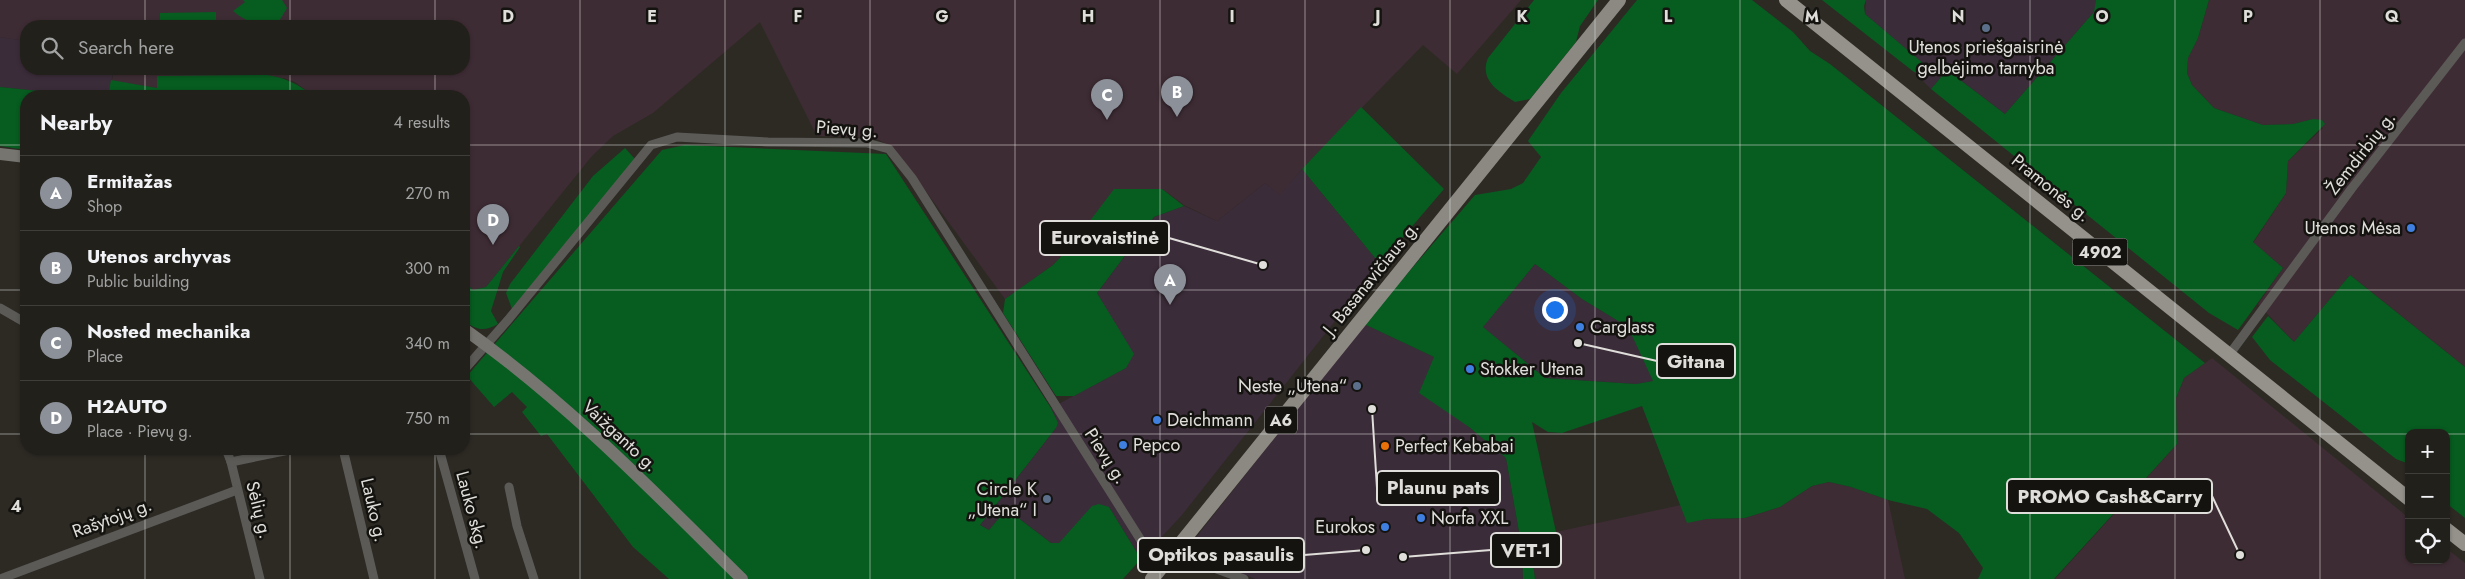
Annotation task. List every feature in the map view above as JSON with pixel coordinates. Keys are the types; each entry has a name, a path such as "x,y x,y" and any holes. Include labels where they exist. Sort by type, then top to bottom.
{"highway":[{"name":"Pramonės g.","path":"1786,0 2405,496"},
{"path":"2450,532 2465,544"}],"main road":[{"name":"J. Basanavičiaus g.","path":"1152,579 1619,0"},
{"path":"0,154 20,156"},
{"name":"Vaižganto g.","path":"470,334 554,399 616,454 742,579"}],"street":[{"name":"Žemdirbių g.","path":"2229,355 2352,188 2465,43"},
{"name":"Pievų g.","path":"470,363 651,145 676,137 768,142 867,143 889,149 912,178 1142,542 1152,552 1173,553 1244,579"},
{"path":"0,308 20,320"},
{"name":"Sėlių g.","path":"228,455 260,579"},
{"path":"231,462 265,455"},
{"name":"Lauko g.","path":"344,455 374,579"},
{"name":"Lauko skg.","path":"441,455 474,579"},
{"path":"509,487 517,526 534,579"},
{"name":"Rašytojų g.","path":"2,576 237,490"}],"shaded area":[{"path":"0,0 1521,0 1457,74 1423,45 1302,169 1280,195 1265,183 1217,221 1184,205 1162,189 1071,246 1053,265 1005,299 894,148 879,140 863,137 817,136 760,22 653,113 613,136 592,156 486,287 473,290 470,287 470,90 305,90 295,82 284,78 157,76 157,88 112,81 113,75 470,75 470,20 20,20 20,40 0,37"},
{"path":"1866,0 2096,0 2095,11 2005,114 1947,70 1931,89 1914,72 1919,72 1923,64 1865,14"},
{"path":"2209,0 2465,0 2465,367 2350,275 2294,342 2258,304 2283,268 2253,243 2286,193 2288,161 2323,128 2313,119 2294,124 2263,125 2214,108 2192,85 2187,73 2188,58 2198,38"},
{"path":"0,37 20,40 20,75 113,75 109,90 29,90 0,87"},
{"path":"1302,169 1380,264 1182,515 1141,559 1109,507 1059,543 1051,543 1009,511 1004,512 989,530 980,525 1056,428 1051,408 1126,368 1105,307 1097,293 1154,217 1184,206 1217,221 1265,183 1280,194"},
{"path":"1535,264 1582,299 1628,327 1654,381 1636,384 1545,378 1482,327"},
{"path":"1364,324 1434,357 1469,427 1506,458 1522,549 1523,579 1255,579 1205,558 1197,552 1194,540"},
{"path":"2212,358 2405,515 2405,564 2450,564 2450,551 2465,563 2465,579 2055,579 2177,444 2176,398 2184,378"},
{"path":"1829,482 1851,487 1888,500 1905,579 1535,579 1531,547 1556,532 1681,505 1687,522 1707,519 1745,518 1780,507 1812,486"}],"green space":[{"path":"243,0 282,0 287,8 280,20 248,20 233,11 245,2"},
{"path":"1534,0 1598,0 1580,26 1576,42 1530,99 1515,102 1502,94 1492,84 1486,73 1486,66 1488,58"},
{"path":"1637,0 1752,0 1793,32 1810,51 1830,64 2205,363 2184,378 2176,398 2177,444 2054,579 1978,579 1983,568 1959,533 1927,509 1888,500 1851,487 1829,482 1812,486 1780,507 1745,518 1707,519 1687,523 1642,406 1562,433 1548,432 1532,422 1556,532 1531,547 1535,579 1523,579 1522,549 1506,458 1469,427 1419,393 1434,357 1364,324 1475,195 1511,189 1523,183 1541,157 1528,141 1561,93","holes":["1535,264 1582,299 1628,327 1653,381 1636,384 1545,378 1483,327"]},
{"path":"1822,0 1866,0 1864,6 1865,14 1924,64 1919,72 1914,72"},
{"path":"2096,0 2209,0 2198,38 2188,58 2187,73 2192,85 2214,108 2263,125 2293,124 2313,119 2322,120 2325,124 2288,161 2286,193 2253,242 2283,268 2238,330 2209,313 1931,89 1947,70 2005,114 2094,12"},
{"path":"216,12 216,20 160,20 160,13"},
{"path":"267,75 292,82 305,90 109,90 111,80 157,88 157,76"},
{"path":"0,87 29,90 20,90 20,149 0,146"},
{"path":"1361,107 1444,189 1380,264 1302,169"},
{"path":"685,145 886,154 1051,408 1058,423 980,525 989,530 1004,512 1009,511 1051,543 1059,543 1092,506 1099,504 1109,507 1141,559 1123,579 669,579 633,547 547,434 541,436 522,412 527,407 512,392 494,407 470,379 470,373 662,150"},
{"path":"625,148 635,159 512,309 506,293 510,284 593,176"},
{"path":"1114,189 1162,189 1184,206 1154,217 1097,293 1134,354 1126,368 1074,396 1056,396 1003,313 1005,299 1053,265 1071,246"},
{"path":"519,246 503,272 491,311 498,324 481,329 470,324 470,287 473,290 486,287"},
{"path":"2350,275 2465,367 2465,518 2450,506 2450,429 2405,429 2405,462 2396,459 2270,360 2252,337 2268,316 2294,342"}],"place":[{"name":"Utenos priešgaisrinė gelbėjimo tarnyba","path":"1986,28"},
{"name":"Utenos archyvas","path":"1177,117"},
{"name":"Nosted mechanika","path":"1107,120"},
{"name":"Utenos Mėsa","path":"2411,228"},
{"name":"H2AUTO","path":"493,245"},
{"name":"Eurovaistinė","path":"1263,265"},
{"name":"Ermitažas","path":"1170,305"},
{"name":"Carglass","path":"1580,327"},
{"name":"Gitana","path":"1578,343"},
{"name":"Stokker Utena","path":"1470,369"},
{"name":"Neste „Utena“","path":"1357,386"},
{"name":"Plaunu pats","path":"1372,409"},
{"name":"Deichmann","path":"1157,420"},
{"name":"Pepco","path":"1123,445"},
{"name":"Perfect Kebabai","path":"1385,446"},
{"name":"Circle K „Utena“ I","path":"1047,499"},
{"name":"Norfa XXL","path":"1421,518"},
{"name":"Eurokos","path":"1385,527"},
{"name":"Optikos pasaulis","path":"1366,550"},
{"name":"PROMO Cash&Carry","path":"2240,555"},
{"name":"VET-1","path":"1403,557"}]}
